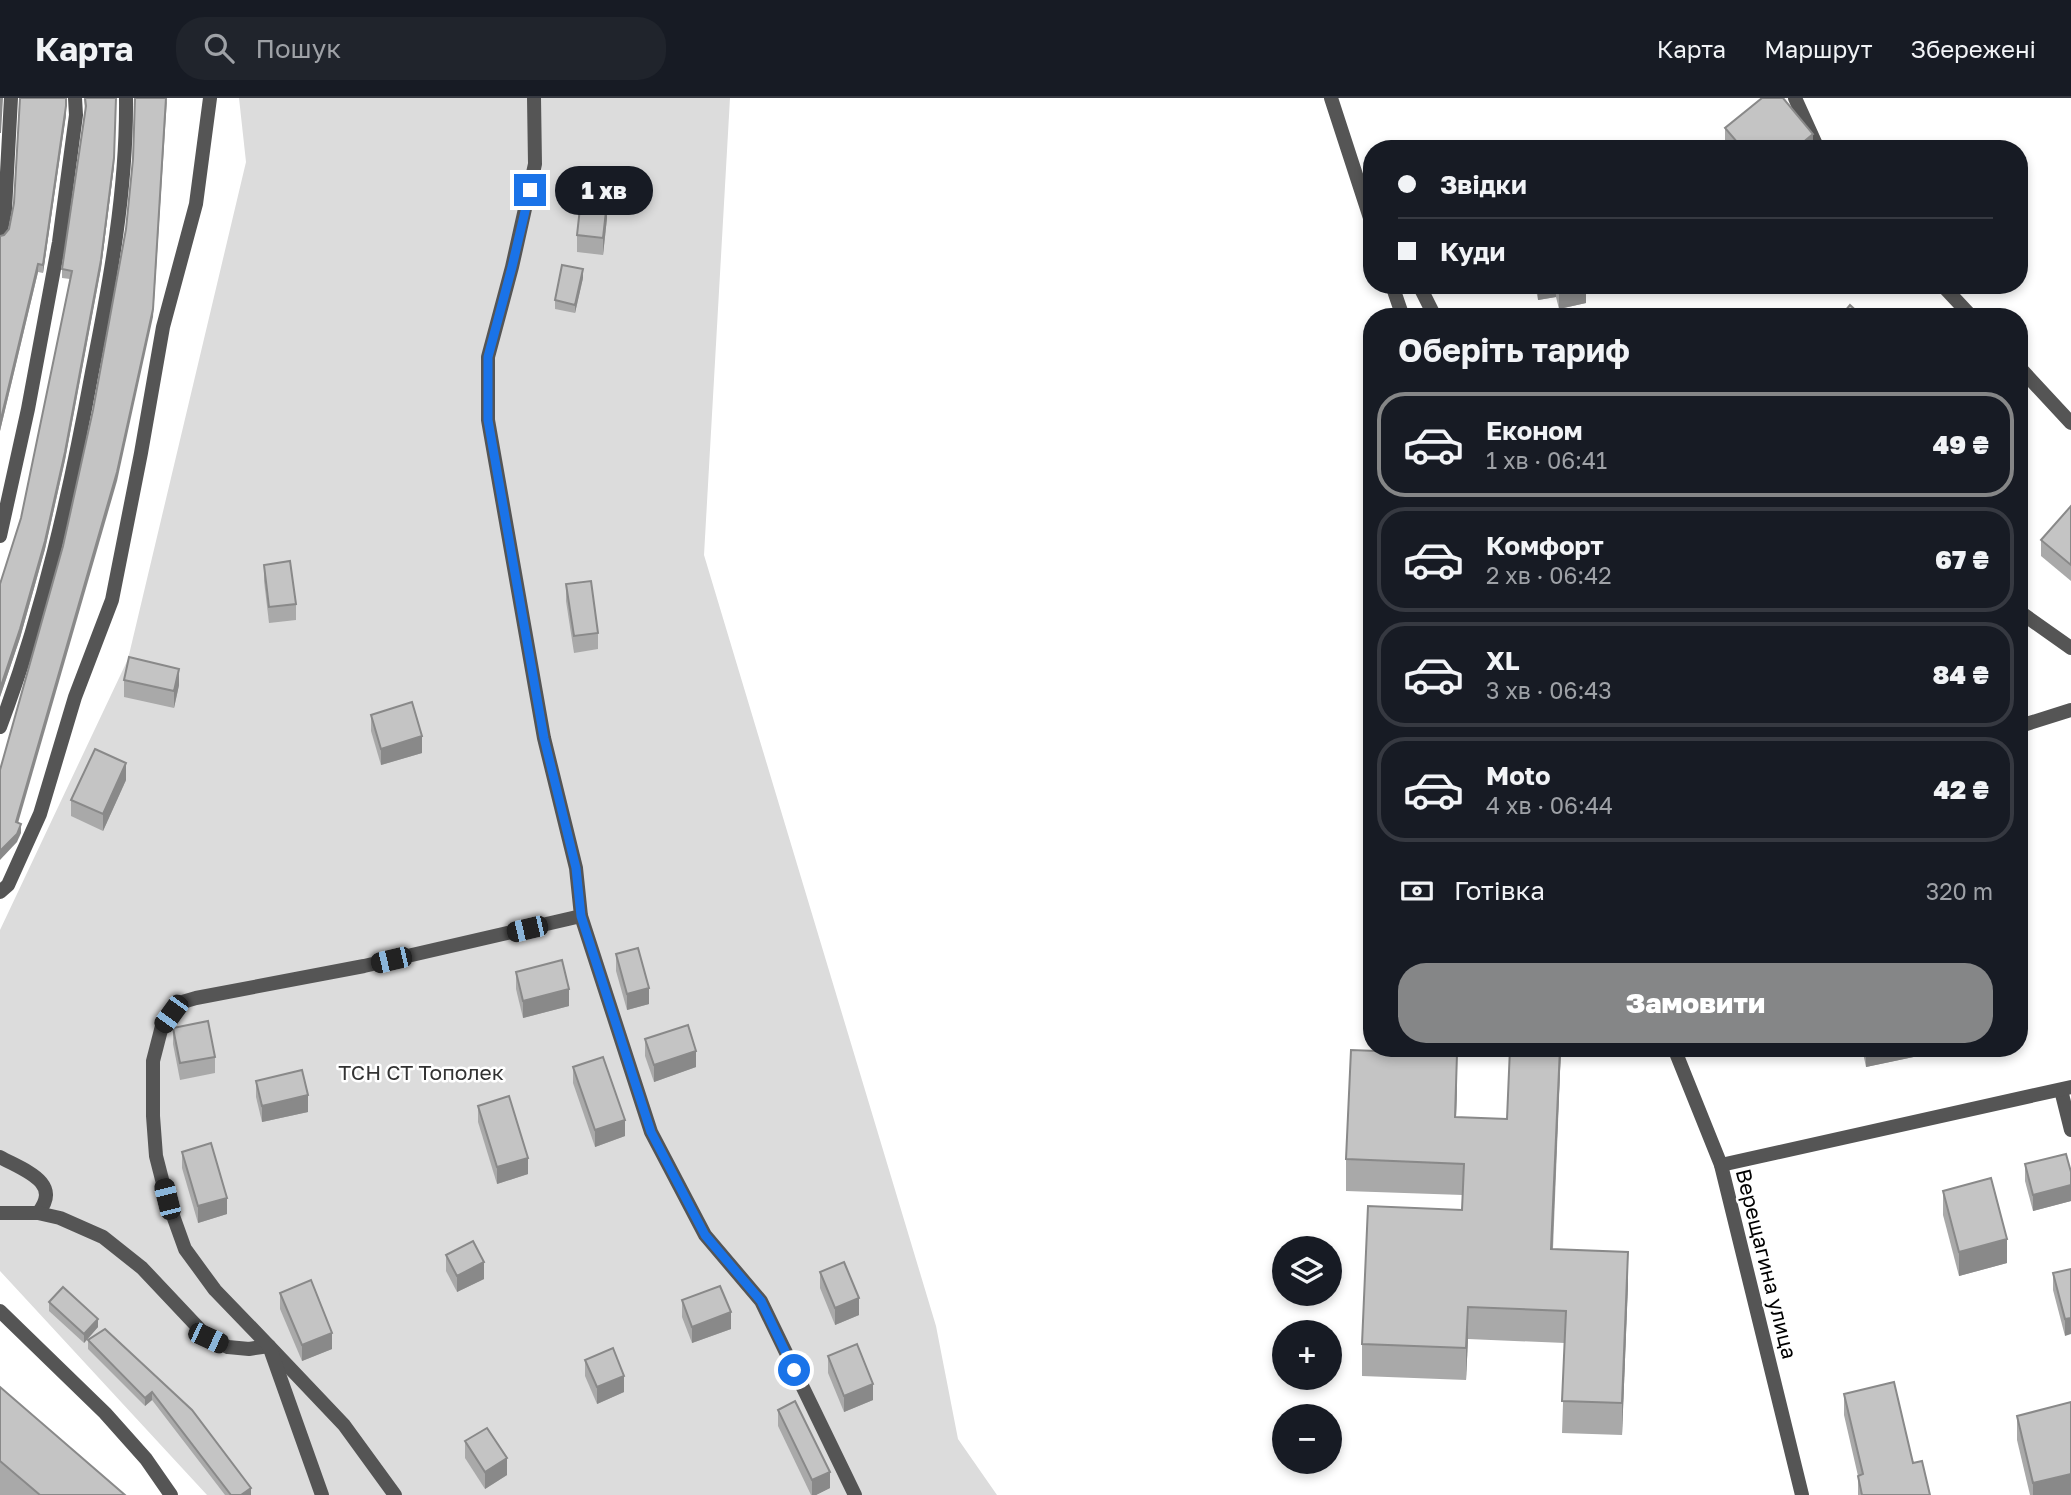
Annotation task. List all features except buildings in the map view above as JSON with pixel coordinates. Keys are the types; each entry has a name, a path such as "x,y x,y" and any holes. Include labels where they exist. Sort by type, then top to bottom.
{"street":[{"path":"0,235 5,210 11,98"},
{"path":"0,536 28,409 59,242 76,115 75,98"},
{"path":"0,727 19,676 71,483 111,273 126,132 126,98"},
{"path":"0,892 8,885 40,814 75,697 112,600 163,327 195,204 210,98"},
{"path":"534,98 535,164 488,357 488,420 544,738 576,868 581,916 651,1132 705,1235 761,1301 855,1495"},
{"path":"1331,98 1363,196"},
{"path":"1795,98 1814,140"},
{"path":"1346,144 1363,177"},
{"path":"1950,294 1964,308"},
{"path":"2028,377 2071,423"},
{"path":"2028,618 2071,648"},
{"path":"2028,723 2071,710"},
{"path":"395,1495 344,1425 215,1290 185,1249 167,1199 156,1156 153,1061 162,1026 179,1003 195,998 364,966 581,916"},
{"name":"Верещагина улица","path":"1678,1057 1721,1166 1802,1495"},
{"path":"1721,1166 2066,1088 2071,1130"},
{"path":"0,1157 35,1176 45,1185 45,1204 38,1213"},
{"path":"0,1213 38,1213 60,1218 103,1237 142,1268 208,1338 228,1347 249,1349 269,1346"},
{"path":"0,1311 106,1413 146,1459 171,1495"},
{"path":"269,1346 322,1495"}],"green space":[{"name":"ТСН СТ Тополек","path":"239,98 730,98 704,555 936,1326 958,1439 997,1495 207,1495 0,1271 0,930 128,659 246,162"}],"route":[{"path":"530,190 488,357 488,420 544,738 576,868 581,916 651,1132 705,1235 761,1301 794,1370"}]}
